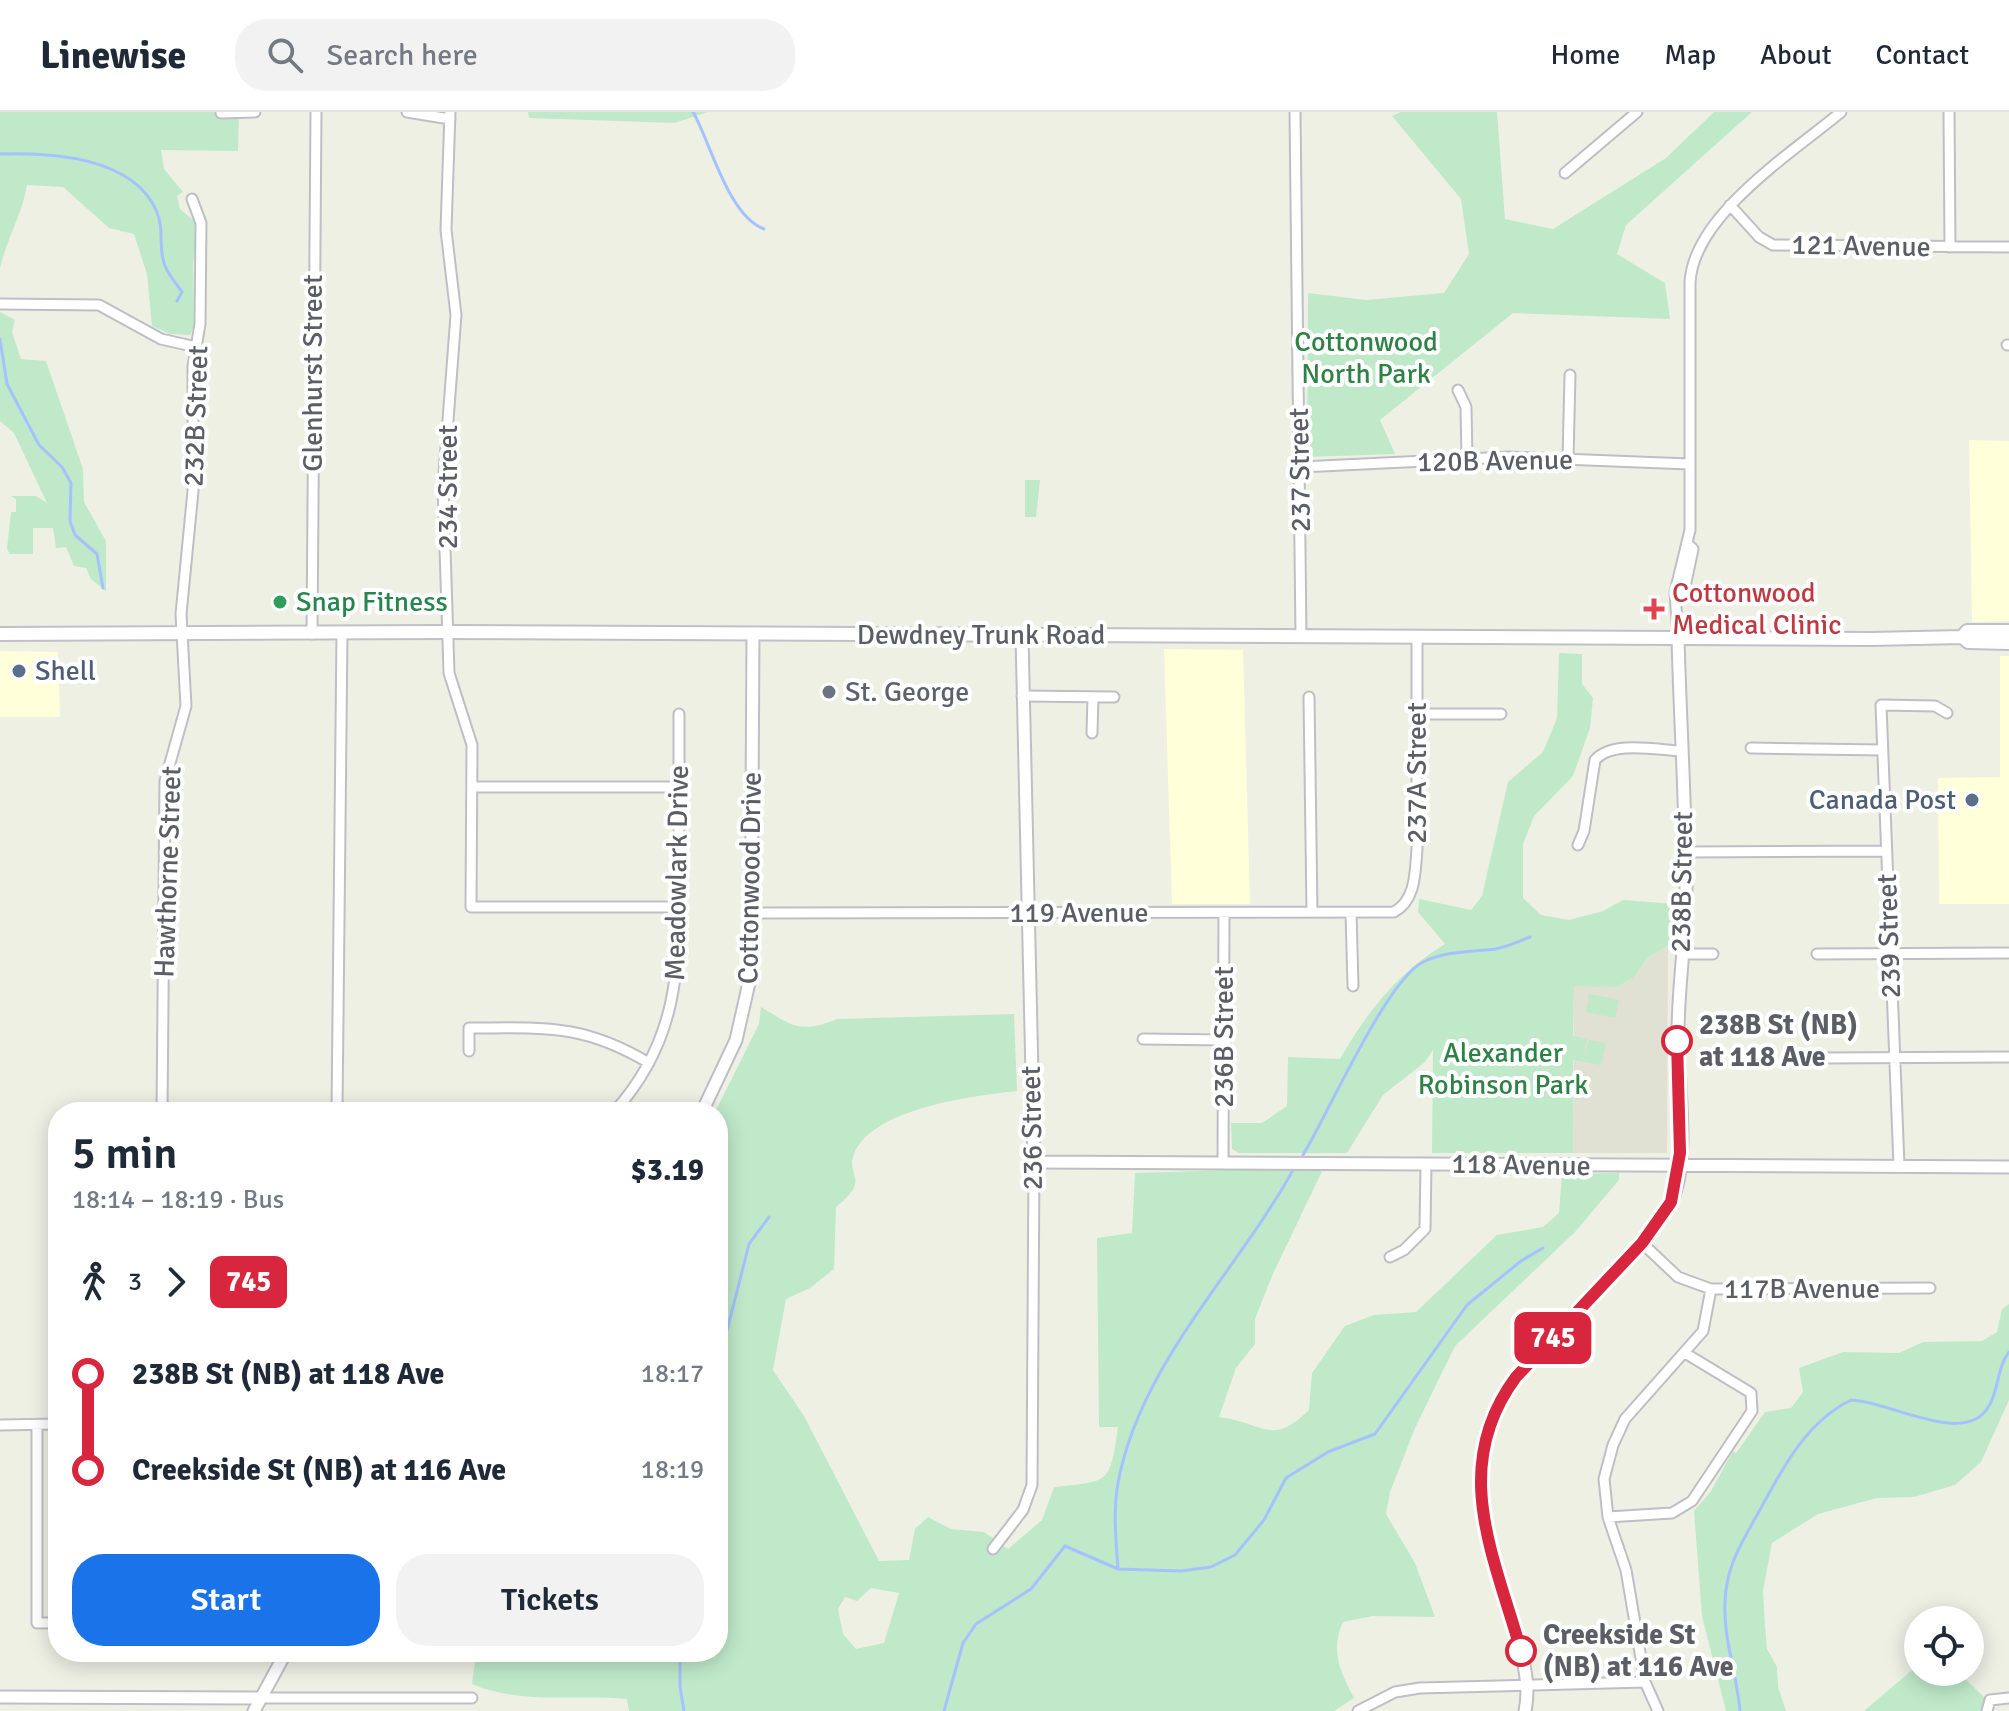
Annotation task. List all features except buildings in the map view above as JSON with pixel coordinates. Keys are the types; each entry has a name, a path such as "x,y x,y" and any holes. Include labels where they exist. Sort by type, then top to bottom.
{"main road":[{"name":"Dewdney Trunk Road","path":"1962,637 1967,631 2009,631"},
{"name":"Dewdney Trunk Road","path":"0,634 448,632 1962,637 1968,642 2009,643"}],"street":[{"path":"221,113 255,112"},
{"name":"Glenhurst Street","path":"312,634 316,112"},
{"path":"407,112 450,115"},
{"name":"237 Street","path":"1295,112 1301,637"},
{"path":"1565,173 1637,112"},
{"name":"238B Street","path":"1525,1711 1527,1686 1480,1506 1478,1477 1487,1432 1501,1398 1516,1377 1642,1243 1671,1202 1679,1166 1685,852 1677,584 1689,545 1690,274 1706,232 1730,205 1841,112"},
{"path":"1949,112 1950,247"},
{"name":"234 Street","path":"450,115 446,230 456,315 442,474 450,679 471,736 471,907 679,907"},
{"name":"232B Street","path":"182,634 182,596 193,491 196,347 200,324 201,223 192,199"},
{"name":"121 Avenue","path":"1730,205 1759,237 1773,245 2009,247"},
{"path":"0,304 99,305 161,339 196,347"},
{"path":"1568,459 1570,375"},
{"path":"1458,390 1466,407 1467,459"},
{"name":"120B Avenue","path":"1301,467 1467,459 1689,464"},
{"path":"337,1102 342,633"},
{"name":"Hawthorne Street","path":"162,1102 165,781 186,710 182,634"},
{"name":"Cottonwood Drive","path":"707,1102 736,1040 746,1006 752,913 753,634"},
{"name":"236 Street","path":"993,1549 1023,1510 1032,1485 1034,1162 1022,636"},
{"name":"237A Street","path":"1405,906 1414,883 1417,849 1417,637"},
{"path":"1022,696 1114,697"},
{"path":"1092,733 1093,697"},
{"path":"1309,697 1312,912"},
{"name":"239 Street","path":"1899,1166 1881,705 1935,706 1947,713"},
{"name":"Meadowlark Drive","path":"621,1102 649,1063 674,999 679,960 679,714"},
{"path":"1417,714 1501,714"},
{"path":"1751,748 1882,750"},
{"path":"1578,845 1584,831 1595,760 1601,754 1614,749 1681,751"},
{"path":"473,787 679,787"},
{"path":"1685,852 1886,851"},
{"name":"119 Avenue","path":"752,913 1351,913 1394,912 1405,906"},
{"name":"236B Street","path":"1223,1161 1226,1040 1224,913"},
{"path":"1351,913 1353,986"},
{"path":"1817,954 2009,953"},
{"path":"1681,954 1713,954"},
{"path":"469,1051 469,1028 552,1028 596,1035 649,1063"},
{"path":"1143,1039 1226,1040"},
{"path":"1824,1058 2009,1057"},
{"name":"118 Avenue","path":"1034,1162 2009,1167"},
{"path":"1390,1257 1404,1250 1425,1229 1426,1164"},
{"name":"117B Avenue","path":"1642,1243 1678,1277 1711,1289 1930,1288"},
{"path":"1658,1711 1645,1682 1626,1570 1608,1517 1604,1479 1613,1445 1625,1419 1703,1331 1711,1289"},
{"path":"1608,1517 1672,1513 1692,1501 1752,1411 1751,1393 1685,1353"},
{"path":"0,1425 48,1424"},
{"path":"37,1425 37,1623 48,1623"},
{"path":"254,1711 281,1662"},
{"path":"1358,1711 1380,1698 1410,1689 1645,1682"},
{"path":"0,1697 472,1698"},
{"path":"1987,1711 1990,1700 2009,1698"}],"shaded area":[{"path":"1969,440 2009,441 2009,621 1972,622"},
{"path":"1164,649 1243,650 1250,904 1172,904"},
{"path":"0,651 58,652 60,717 0,717"},
{"path":"2000,656 2009,656 2009,904 1939,904 1938,778 2000,777"},
{"path":"1668,946 1667,1153 1573,1153 1574,985 1617,987 1634,977 1648,957"}],"green space":[{"path":"0,112 239,112 238,151 161,150 164,169 183,192 177,196 180,209 198,224 193,263 194,327 190,335 170,334 152,326 147,274 134,234 109,228 63,187 27,185 0,268"},
{"path":"528,112 708,112 674,123 529,118"},
{"name":"Cottonwood North Park","path":"1401,112 1497,112 1505,219 1553,229 1666,158 1714,112 1752,112 1626,225 1617,254 1665,283 1670,319 1513,313 1380,420 1395,454 1307,457 1308,293 1366,300 1444,293 1469,254 1461,199 1392,116"},
{"path":"0,312 15,320 12,332 21,359 46,361 83,469 84,502 106,541 106,591 91,579 86,568 74,566 66,547 56,548 53,528 33,528 33,554 10,554 7,549 11,512 16,512 16,499 11,496 36,496 47,503 14,433 0,421"},
{"path":"1025,480 1040,480 1036,517 1025,517"},
{"name":"Alexander Robinson Park","path":"1559,653 1582,654 1582,684 1593,698 1590,728 1573,776 1534,816 1523,844 1523,898 1541,915 1569,920 1603,911 1623,900 1675,904 1668,946 1648,957 1634,977 1617,987 1574,986 1573,1036 1587,1039 1583,1061 1589,1040 1606,1043 1601,1065 1573,1060 1573,1153 1432,1153 1433,1050 1425,1062 1383,1095 1347,1153 1239,1153 1232,1149 1231,1123 1262,1123 1287,1106 1288,1057 1340,1059 1385,994 1413,967 1445,944 1418,912 1419,899 1471,910 1482,896 1508,782 1543,752 1557,718"},
{"path":"1589,994 1619,1000 1615,1018 1586,1012"},
{"path":"761,1007 789,1023 805,1027 837,1019 1014,1014 1017,1091 926,1107 881,1125 864,1138 852,1161 855,1178 853,1190 836,1207 834,1269 810,1288 786,1299 773,1370 804,1416 879,1561 909,1560 915,1529 928,1517 951,1529 984,1532 1008,1549 1042,1520 1054,1487 1096,1481 1109,1470 1118,1427 1099,1427 1097,1238 1132,1233 1135,1173 1324,1167 1272,1276 1255,1319 1255,1344 1236,1368 1219,1417 1267,1430 1285,1428 1309,1410 1312,1373 1345,1326 1374,1315 1416,1312 1497,1235 1543,1227 1559,1213 1562,1174 1619,1173 1619,1180 1575,1232 1455,1346 1415,1428 1390,1492 1386,1514 1415,1563 1435,1617 1373,1616 1343,1622 1337,1642 1338,1661 1354,1698 1334,1711 629,1711 627,1699 529,1697 472,1684 475,1662 728,1662 728,1102 720,1102 759,1024","holes":["871,1588 899,1593 884,1643 856,1649 843,1634 838,1609 845,1597 857,1601"]},
{"path":"2009,1304 2009,1400 1981,1462 1955,1485 1914,1497 1877,1498 1818,1514 1772,1543 1763,1591 1765,1627 1767,1649 1777,1667 1778,1687 1786,1711 1726,1711 1702,1616 1694,1511 1711,1491 1733,1451 1736,1453 1765,1412 1791,1408 1803,1392 1799,1368 1843,1352 1899,1353 1923,1342 1982,1341 1997,1332 2002,1309"},
{"path":"1904,1677 1904,1686 1973,1686 1985,1698 1985,1711 1864,1711"}],"waterway":[{"path":"693,112 730,194 751,221 764,229"},
{"path":"0,154 43,154 88,161 110,168 129,179 144,192 156,210 164,263 182,292 177,301"},
{"path":"0,339 7,384 39,445 62,467 71,483 70,521 75,535 97,554 103,588"},
{"path":"1303,1155 1358,1050 1408,974 1432,958 1499,948 1530,937"},
{"path":"1118,1569 1116,1494 1129,1440 1147,1398 1192,1320 1293,1170"},
{"path":"728,1327 749,1244 769,1217"},
{"path":"944,1711 963,1643 976,1624 1031,1589 1065,1546 1118,1569 1181,1571 1211,1567 1235,1555 1264,1520 1286,1478 1328,1452 1375,1434 1467,1305 1521,1261 1543,1248"},
{"path":"1740,1711 1728,1643 1726,1588 1743,1540 1799,1446 1822,1420 1851,1400 1942,1422 1960,1423 1975,1419 1991,1403 2009,1352"},
{"path":"680,1662 684,1711"}],"bus line":[{"name":"745","path":"1521,1651 1480,1506 1478,1477 1487,1432 1501,1398 1516,1377 1642,1243 1671,1202 1680,1153 1677,1041"}],"place":[{"name":"Snap Fitness","path":"280,602"},
{"name":"Cottonwood Medical Clinic","path":"1654,609"},
{"name":"Shell","path":"19,671"},
{"name":"St. George","path":"829,692"},
{"name":"Canada Post","path":"1972,800"},
{"name":"238B St (NB) at 118 Ave","path":"1677,1041"},
{"name":"Creekside St (NB) at 116 Ave","path":"1521,1651"}]}
